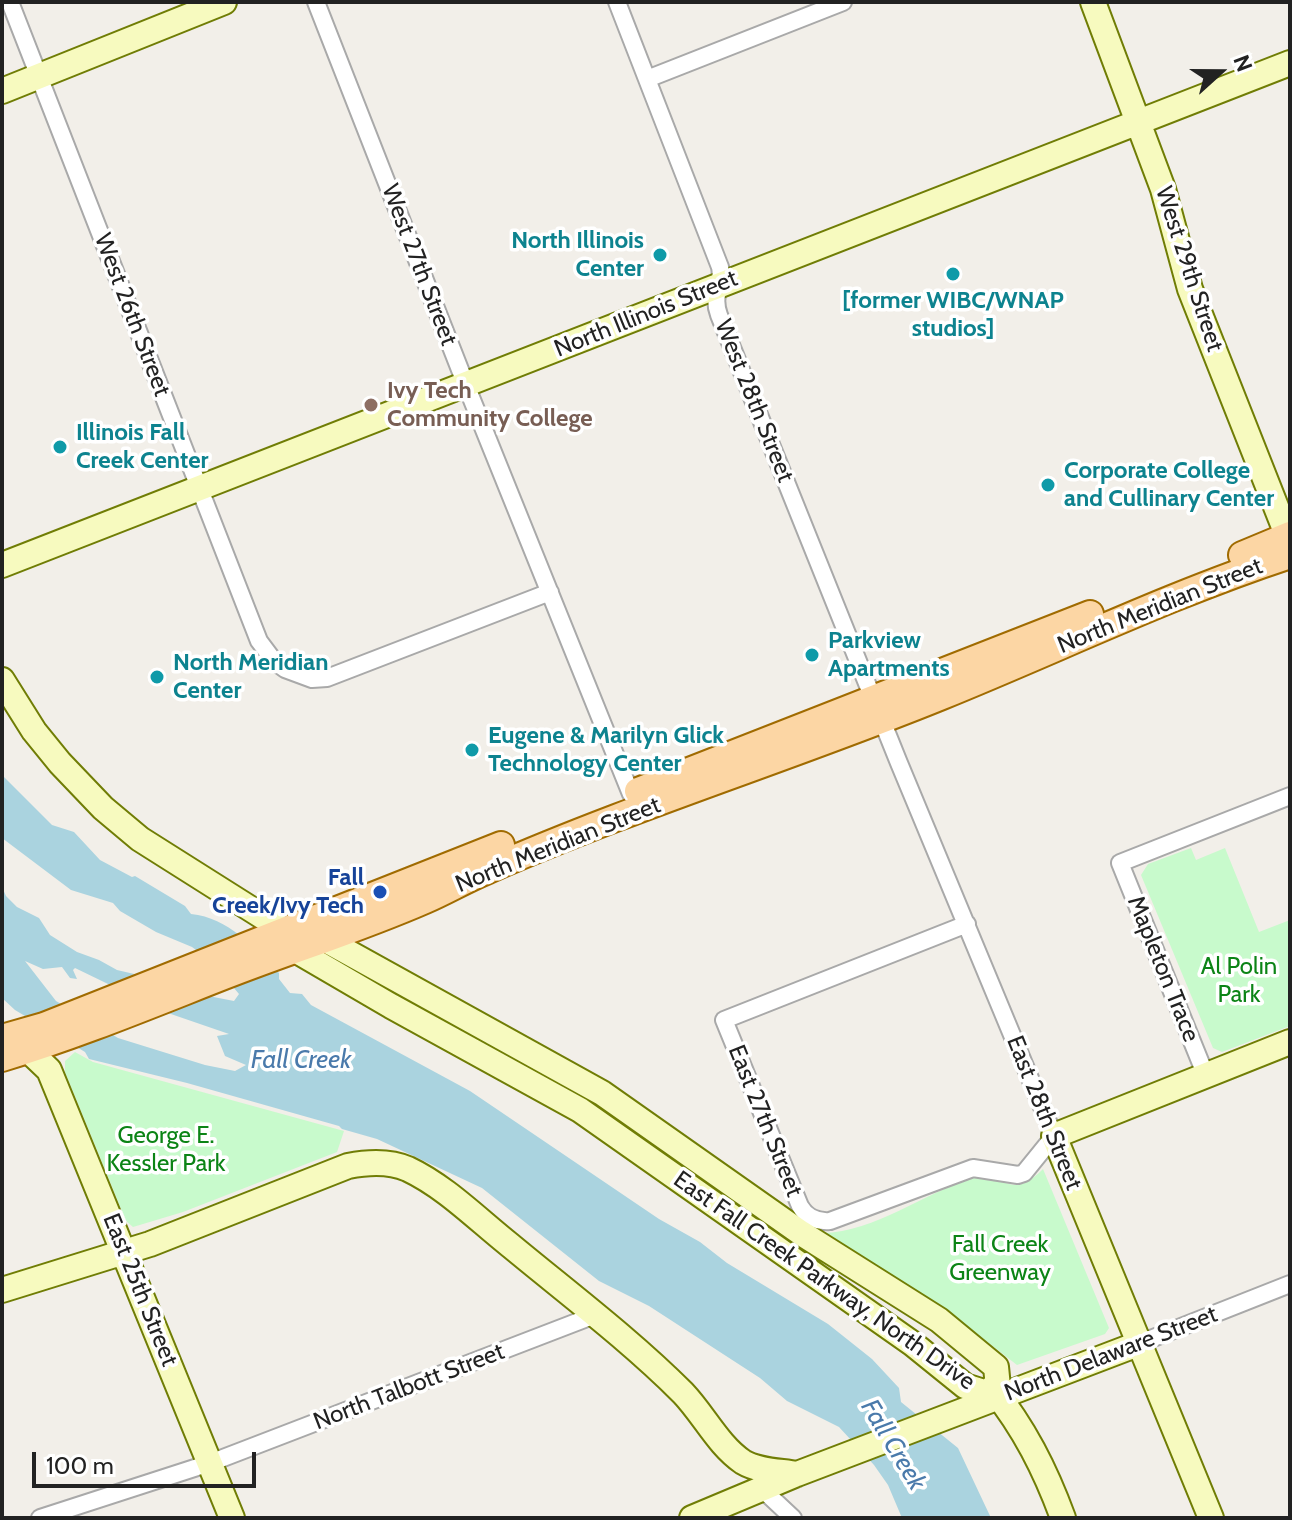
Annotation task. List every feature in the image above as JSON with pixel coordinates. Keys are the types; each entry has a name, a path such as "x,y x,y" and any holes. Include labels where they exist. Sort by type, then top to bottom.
{"main road":[{"path":"2,91 224,2"},
{"name":"West 29th Street","path":"1093,2 1163,189 1190,289 1289,542"},
{"name":"North Illinois Street","path":"2,565 1290,63"},
{"name":"North Meridian Street","path":"277,945 324,939 425,900 486,870 1289,542"},
{"name":"East Fall Creek Parkway, North Drive","path":"2,680 34,731 103,808 277,945 580,1110 923,1352 965,1386 999,1397 996,1367 939,1320 801,1233 602,1093 324,939"},
{"name":"North Meridian Street","path":"3,1042 54,1032 277,945 631,794 878,709"},
{"name":"North Meridian Street","path":"3,1042 28,1050 54,1032"},
{"path":"1054,1136 1290,1042"},
{"name":"East 25th Street","path":"28,1050 49,1070 232,1518"},
{"name":"East 28th Street","path":"1054,1136 1211,1518"},
{"path":"2,1290 125,1252 348,1166 380,1163 410,1170 445,1193 595,1315 680,1391 731,1452 739,1467 737,1480 722,1506"},
{"name":"North Delaware Street","path":"692,1518 802,1472 1138,1344"},
{"path":"999,1397 1020,1424 1039,1459 1063,1518"},
{"path":"731,1452 749,1465 802,1472"}],"street":[{"name":"West 26th Street","path":"10,2 259,641 274,661 299,676 312,679 346,673 550,592"},
{"name":"West 27th Street","path":"316,2 631,794"},
{"name":"West 28th Street","path":"617,2 720,267 722,277 715,304 878,709"},
{"path":"647,79 843,2"},
{"name":"East 28th Street","path":"878,709 1054,1136"},
{"name":"Mapleton Trace","path":"1206,1076 1120,863 1290,796"},
{"name":"East 27th Street","path":"967,924 724,1020 800,1206 811,1218 830,1221 973,1168 1018,1175 1024,1173 1054,1136"},
{"name":"North Delaware Street","path":"1138,1344 1290,1284"},
{"name":"North Talbott Street","path":"40,1518 210,1463 595,1315"},
{"path":"762,1489 793,1518"}],"green space":[{"name":"Al Polin Park","path":"1191,848 1196,860 1225,848 1259,932 1290,920 1290,1026 1222,1052 1213,1048 1141,875 1148,864"},
{"name":"George E. Kessler Park","path":"75,1052 93,1062 344,1131 337,1152 183,1212 133,1227 126,1221 65,1072 65,1061"},
{"name":"Fall Creek Greenway","path":"1043,1169 1109,1328 1105,1334 1017,1365 958,1319 822,1233 862,1226 974,1178 1022,1184"}],"water":[{"name":"Fall Creek","path":"2,775 52,825 74,832 100,860 135,876 185,906 191,914 217,921 240,935 279,973 279,979 290,993 302,994 311,1005 470,1091 659,1219 828,1324 872,1359 899,1388 901,1402 958,1448 991,1518 902,1518 888,1485 839,1427 787,1401 760,1378 649,1306 599,1281 482,1188 377,1139 339,1126 89,1059 85,1052 15,1010 2,998 2,887 17,907 39,918 50,935 77,952 117,970 160,980 188,992 234,1001 239,994 211,961 192,947 156,932 120,911 113,903 71,890 2,838","holes":["25,961 43,969 62,967 70,978 77,979 75,968 168,1013 229,1034 217,1036 225,1056 246,1065 235,1071 205,1065 118,1038 56,1001"]}],"place":[{"name":"North Illinois Center","path":"660,255"},
{"name":"[former WIBC/WNAP studios]","path":"953,274"},
{"name":"Ivy Tech Community College","path":"371,405"},
{"name":"Illinois Fall Creek Center","path":"60,447"},
{"name":"Corporate College and Cullinary Center","path":"1048,485"},
{"name":"Parkview Apartments","path":"812,655"},
{"name":"North Meridian Center","path":"157,677"},
{"name":"Eugene & Marilyn Glick Technology Center","path":"472,750"},
{"name":"Fall Creek/Ivy Tech","path":"380,892"}]}
